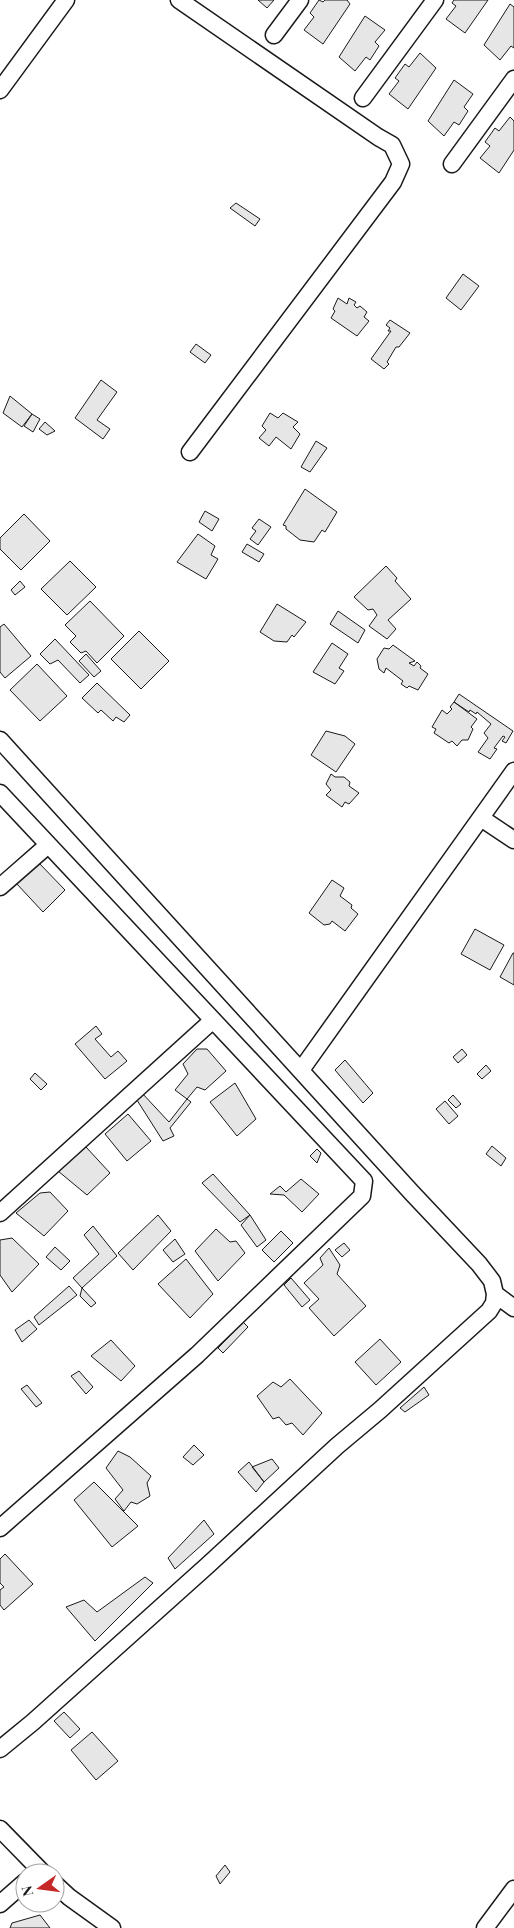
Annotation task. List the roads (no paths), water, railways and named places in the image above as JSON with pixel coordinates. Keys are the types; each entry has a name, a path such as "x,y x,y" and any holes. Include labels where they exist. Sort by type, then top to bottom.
{"street":[{"path":"0,90 66,0"},
{"path":"179,0 378,137 392,144 400,164 393,182 190,452"},
{"path":"274,35 300,0"},
{"path":"363,98 435,0"},
{"path":"452,164 514,79"},
{"path":"0,740 479,1264 492,1282 495,1294 494,1303 489,1311 460,1339 337,1446 132,1634 0,1749"},
{"path":"301,1070 514,771"},
{"path":"0,793 364,1182 362,1196 197,1355 0,1528"},
{"path":"481,818 514,840"},
{"path":"0,887 48,845"},
{"path":"0,1213 213,1020"},
{"path":"495,1294 514,1308"},
{"path":"0,1829 31,1863"},
{"path":"485,1928 514,1889"},
{"path":"0,1904 15,1891"},
{"path":"65,1893 112,1928"}]}
